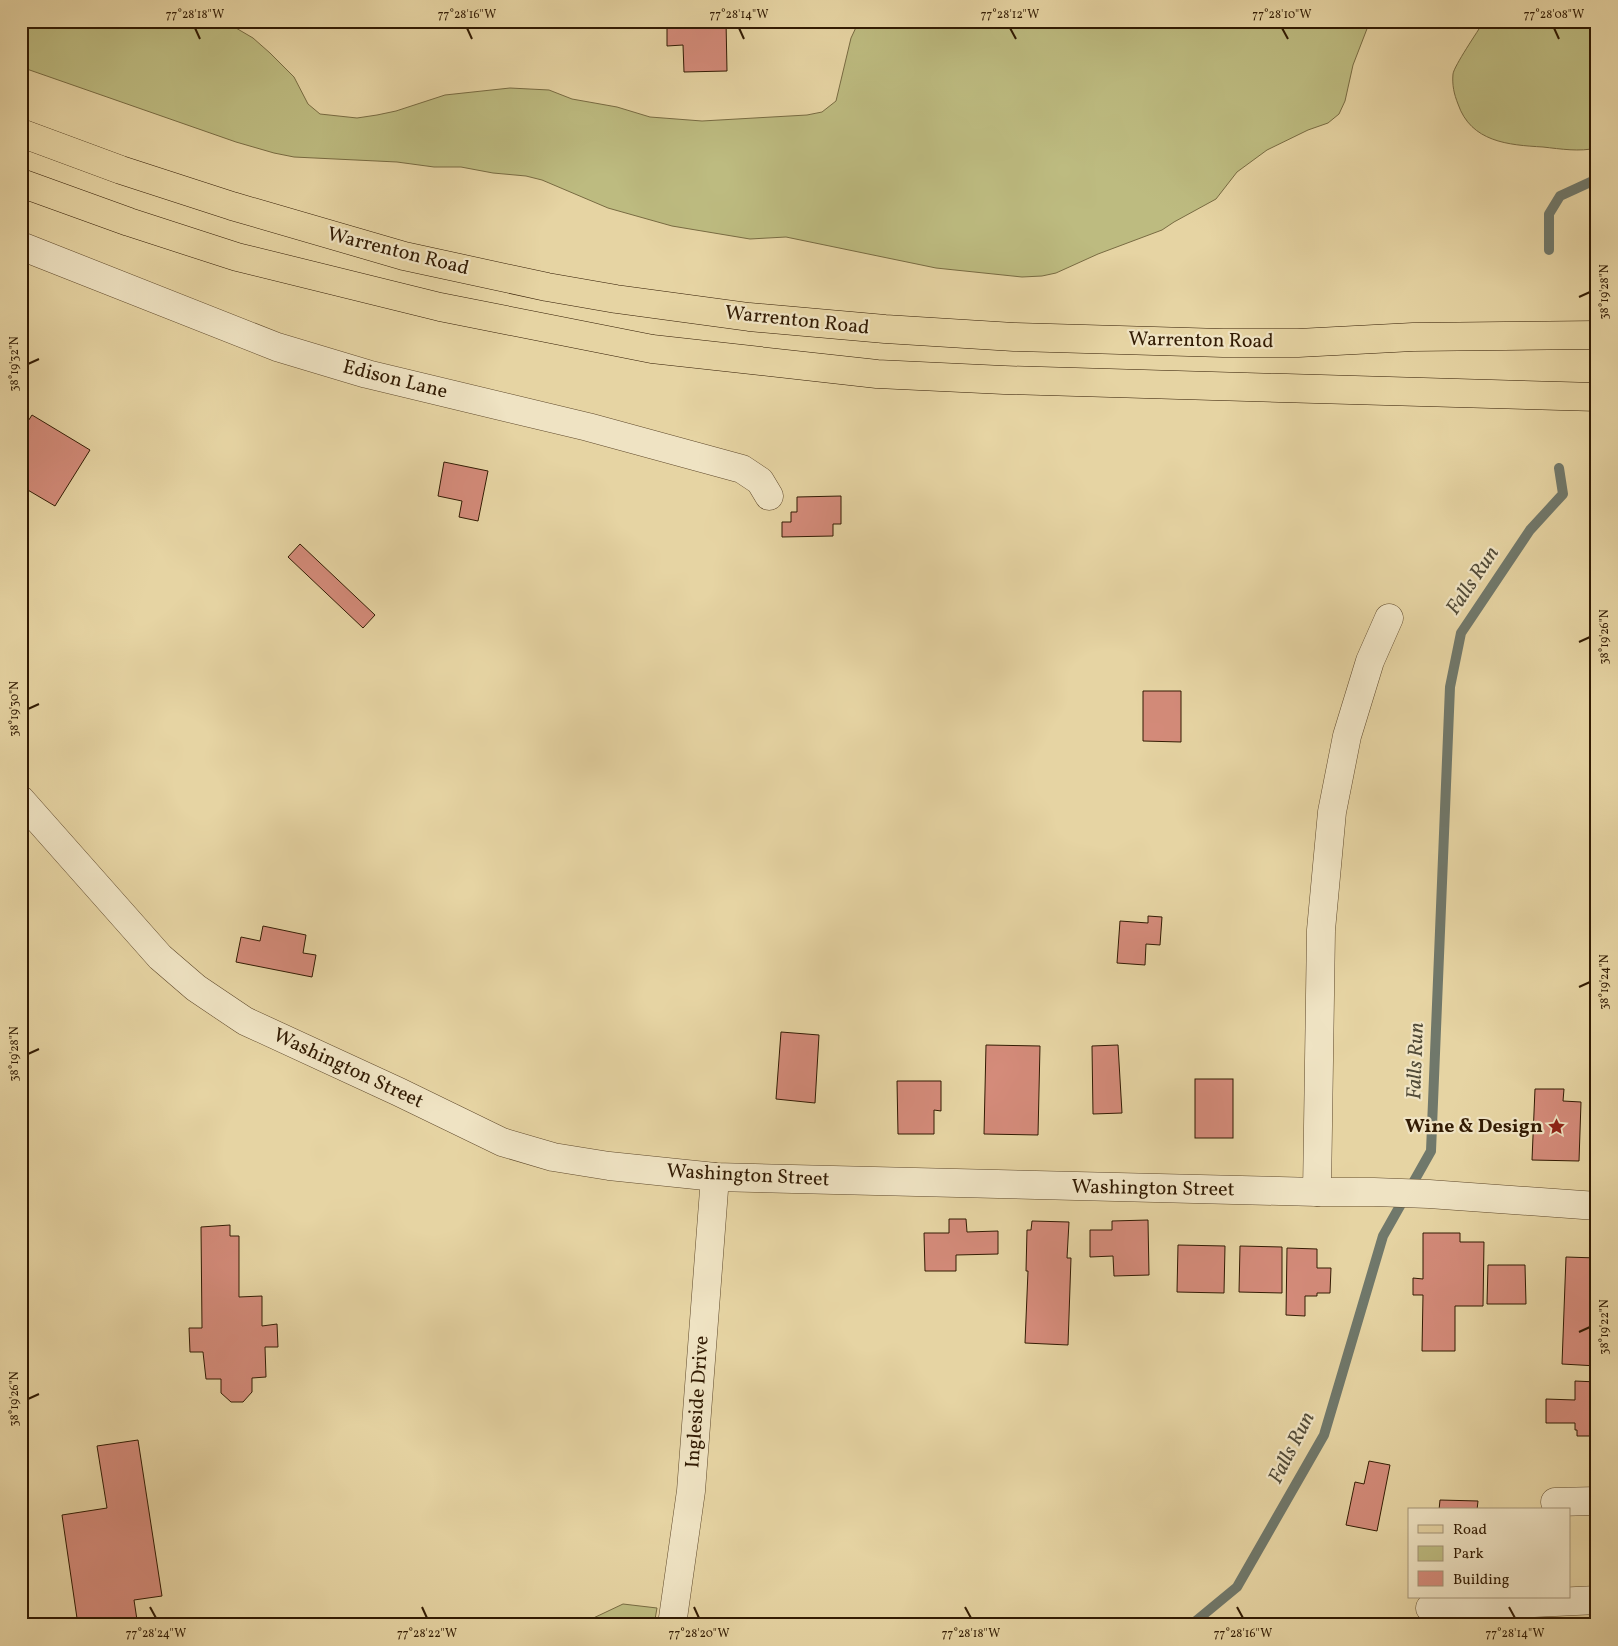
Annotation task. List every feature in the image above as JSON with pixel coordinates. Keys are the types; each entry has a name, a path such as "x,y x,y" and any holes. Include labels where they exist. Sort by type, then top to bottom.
{"main road":[{"name":"Warrenton Road","path":"21,133 121,170 232,206 404,256 547,287 616,299 749,317 885,329 1014,337 1223,343 1298,343 1413,337 1597,335"},
{"path":"21,182 129,222 237,257 440,307 652,349 878,374 1004,380 1597,397"}],"street":[{"name":"Edison Lane","path":"21,246 277,347 367,374 588,427 742,469 760,481 770,496"},
{"path":"1317,1192 1321,930 1332,812 1347,736 1370,662 1389,618"},
{"name":"Washington Street","path":"21,800 160,957 196,988 245,1021 400,1092 502,1142 553,1157 600,1165 715,1177 1374,1192 1597,1206"},
{"name":"Ingleside Drive","path":"672,1625 691,1491 715,1177"},
{"path":"1555,1502 1597,1501"},
{"path":"1430,1608 1597,1600"}],"green space":[{"path":"21,21 224,21 253,38 270,53 294,77 308,104 320,114 357,118 396,111 445,95 510,88 549,90 572,99 617,107 650,117 702,121 807,115 822,112 836,101 851,38 859,21 1370,21 1353,65 1345,101 1339,114 1328,123 1308,130 1267,150 1237,172 1216,199 1162,230 1098,254 1056,273 1022,277 936,268 786,237 750,239 672,226 608,208 542,180 526,176 493,173 461,167 434,167 397,162 294,157 274,153 236,142 21,67"},
{"path":"1484,21 1597,21 1597,148 1570,150 1504,143 1481,134 1472,126 1464,117 1454,93 1453,74"},
{"path":"623,1604 657,1608 654,1625 585,1625 587,1621"}],"building":[{"path":"726,21 727,71 684,72 683,45 667,46 667,22"},
{"path":"32,415 90,450 55,506 21,486 21,432"},
{"path":"444,462 488,471 478,521 459,517 462,501 438,496"},
{"path":"841,496 841,524 833,524 833,536 782,537 782,522 791,522 791,512 797,512 797,497"},
{"path":"300,544 375,615 363,628 288,557"},
{"path":"1143,691 1181,691 1181,742 1143,741"},
{"path":"1148,916 1162,917 1160,945 1146,944 1145,965 1117,963 1120,921 1148,923"},
{"path":"263,926 306,935 303,953 316,955 312,977 236,962 241,937 260,941"},
{"path":"781,1032 819,1035 815,1103 776,1099"},
{"path":"986,1045 1040,1046 1038,1135 984,1134"},
{"path":"1118,1045 1122,1113 1093,1114 1092,1046"},
{"path":"1195,1079 1233,1079 1233,1138 1195,1138"},
{"path":"897,1081 941,1081 941,1111 934,1110 934,1134 898,1134"},
{"path":"1535,1089 1564,1089 1563,1101 1581,1102 1579,1161 1532,1160"},
{"path":"949,1219 966,1219 967,1232 998,1231 998,1254 956,1255 956,1271 925,1271 924,1233 949,1233"},
{"path":"1148,1220 1149,1275 1114,1276 1113,1256 1090,1257 1090,1230 1112,1230 1112,1221"},
{"path":"1032,1221 1069,1222 1067,1258 1071,1258 1068,1345 1025,1343 1028,1271 1026,1271 1027,1230 1031,1230"},
{"path":"230,1225 230,1236 239,1236 239,1297 262,1296 262,1326 277,1324 278,1347 265,1347 266,1377 252,1378 252,1392 243,1402 231,1402 221,1393 221,1379 206,1379 203,1352 190,1352 189,1328 202,1328 201,1227"},
{"path":"1423,1233 1460,1233 1460,1242 1484,1242 1483,1306 1455,1306 1455,1351 1422,1351 1423,1295 1413,1295 1413,1278 1423,1279"},
{"path":"1178,1245 1225,1246 1224,1293 1177,1292"},
{"path":"1240,1246 1282,1247 1282,1293 1239,1292"},
{"path":"1287,1248 1317,1249 1317,1268 1331,1268 1330,1293 1317,1293 1317,1296 1305,1296 1305,1316 1286,1315"},
{"path":"1566,1257 1597,1258 1597,1366 1562,1364"},
{"path":"1488,1265 1525,1265 1526,1304 1487,1304"},
{"path":"1575,1381 1597,1382 1597,1436 1577,1436 1575,1423 1546,1423 1546,1399 1575,1400"},
{"path":"138,1440 162,1596 134,1600 137,1620 146,1619 147,1625 78,1625 62,1515 107,1508 97,1446"},
{"path":"1369,1461 1390,1465 1377,1531 1346,1525 1355,1482 1364,1484"},
{"path":"1440,1500 1478,1501 1477,1508 1439,1508"}],"waterway":[{"name":"Falls Run","path":"1549,250 1549,214 1560,196 1597,179"},
{"name":"Falls Run","path":"1191,1625 1237,1587 1324,1435 1383,1236 1431,1151 1450,687 1461,633 1530,530 1563,494 1559,468"}],"place":[{"name":"Wine & Design","path":"1557,1127"}]}
